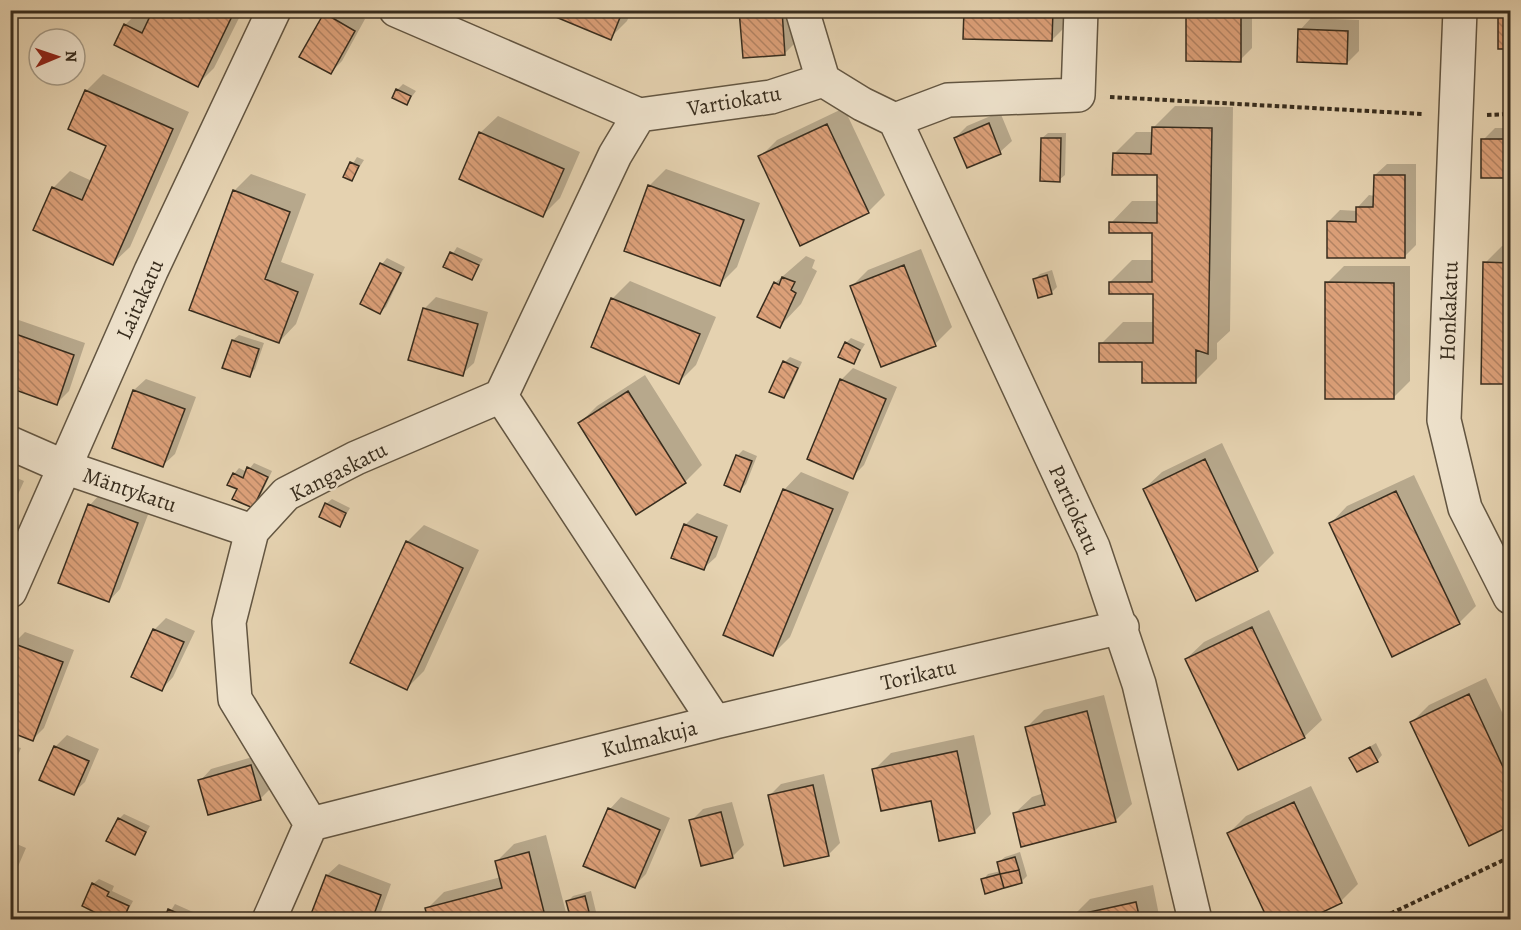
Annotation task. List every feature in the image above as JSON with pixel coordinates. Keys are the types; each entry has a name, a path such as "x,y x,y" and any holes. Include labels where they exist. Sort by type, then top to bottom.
{"street":[{"name":"Laitakatu","path":"10,591 151,271 274,10"},
{"path":"396,10 639,115 615,155 501,396"},
{"path":"802,10 823,80 862,104 895,120 948,100 1078,96 1081,10"},
{"name":"Honkakatu","path":"1460,10 1444,420 1465,508 1510,597"},
{"name":"Vartiokatu","path":"639,115 771,97 823,80"},
{"name":"Partiokatu","path":"895,120 1094,547 1139,684 1196,920"},
{"name":"Kangaskatu","path":"311,824 234,699 229,622 252,531 285,494 356,458 501,396"},
{"name":"Kulmakuja","path":"311,824 715,722 501,396"},
{"name":"Mäntykatu","path":"10,443 66,468 252,531"},
{"name":"Torikatu","path":"715,722 1122,627"},
{"path":"269,920 311,824"}],"path":[{"path":"1078,96 1456,116 1510,114"},
{"path":"1377,920 1510,857"}],"building":[{"path":"153,10 235,10 198,87 114,45 124,24 142,33"},
{"path":"539,10 623,10 611,40"},
{"path":"739,10 782,10 785,55 743,58"},
{"path":"964,10 1053,10 1052,41 963,39"},
{"path":"1186,10 1241,10 1241,62 1186,61"},
{"path":"1498,10 1510,10 1510,49 1498,49"},
{"path":"324,13 355,31 331,74 299,57"},
{"path":"1298,29 1348,31 1347,64 1297,62"},
{"path":"396,89 411,96 407,105 392,98"},
{"path":"85,90 173,129 113,265 33,230 52,187 82,200 106,146 68,129"},
{"path":"989,123 1001,154 967,168 954,138"},
{"path":"827,124 869,213 800,246 758,156"},
{"path":"1152,127 1212,128 1208,354 1196,350 1196,383 1142,383 1142,362 1099,362 1099,343 1153,343 1153,294 1109,294 1109,282 1152,282 1152,233 1109,233 1109,222 1157,223 1157,175 1112,175 1113,153 1151,154"},
{"path":"479,132 564,169 543,217 459,179"},
{"path":"1041,138 1061,138 1060,182 1040,181"},
{"path":"1481,139 1510,139 1510,178 1481,178"},
{"path":"350,162 359,166 352,181 343,177"},
{"path":"1374,175 1405,175 1405,258 1327,258 1327,221 1356,222 1356,207 1373,207"},
{"path":"648,185 744,220 720,286 624,251"},
{"path":"233,190 290,212 265,279 298,292 279,343 189,310"},
{"path":"450,252 479,265 472,280 443,267"},
{"path":"1483,262 1510,263 1510,384 1481,384"},
{"path":"380,263 401,273 380,314 360,304"},
{"path":"904,265 936,346 881,367 850,286"},
{"path":"1047,275 1052,294 1038,298 1033,279"},
{"path":"782,277 795,282 791,290 796,293 780,328 757,317 774,282 779,285"},
{"path":"1325,282 1394,283 1394,399 1325,399"},
{"path":"611,298 700,334 679,384 591,347"},
{"path":"423,308 478,324 463,376 408,360"},
{"path":"10,332 74,355 57,405 10,388"},
{"path":"232,340 259,349 250,377 222,368"},
{"path":"845,342 860,350 854,364 838,357"},
{"path":"783,361 798,368 784,398 769,392"},
{"path":"840,379 886,399 853,479 807,459"},
{"path":"133,390 185,409 163,467 112,448"},
{"path":"628,391 686,483 636,515 578,423"},
{"path":"736,455 752,461 740,492 724,485"},
{"path":"1205,459 1258,571 1196,601 1143,489"},
{"path":"247,467 268,477 253,508 232,499 237,489 227,485 233,473 243,478"},
{"path":"783,489 833,509 773,656 723,635"},
{"path":"1396,491 1460,624 1392,657 1329,523"},
{"path":"325,503 346,513 340,527 319,517"},
{"path":"88,504 138,523 109,602 58,583"},
{"path":"684,524 717,537 704,570 671,558"},
{"path":"406,541 463,568 407,690 350,663"},
{"path":"1252,627 1305,738 1238,770 1185,659"},
{"path":"153,629 184,642 162,691 131,677"},
{"path":"12,643 63,662 33,741 10,732"},
{"path":"1469,694 1510,782 1510,826 1469,846 1410,722"},
{"path":"1087,711 1116,822 1021,847 1013,813 1045,805 1025,727"},
{"path":"54,746 89,761 74,795 39,780"},
{"path":"1370,747 1378,762 1357,772 1349,758"},
{"path":"957,751 975,833 939,841 931,801 881,811 872,769"},
{"path":"251,765 261,800 208,815 198,780"},
{"path":"813,785 829,856 784,866 768,795"},
{"path":"1294,802 1342,903 1306,920 1268,920 1227,833"},
{"path":"608,808 660,830 635,888 583,866"},
{"path":"721,812 733,858 701,866 689,820"},
{"path":"118,818 146,832 135,855 106,841"},
{"path":"529,852 546,920 428,920 425,908 502,888 495,861"},
{"path":"1015,857 1019,870 1000,874 997,862"},
{"path":"1019,870 1022,883 1004,888 1000,874"},
{"path":"1000,874 1004,888 985,894 981,879"},
{"path":"326,875 381,895 372,920 325,920 311,914"},
{"path":"92,883 109,892 107,896 129,906 123,920 110,920 82,906"},
{"path":"585,896 591,920 571,920 566,901"},
{"path":"1136,902 1140,920 1072,920 1071,916"},
{"path":"168,909 193,920 164,920"}]}
